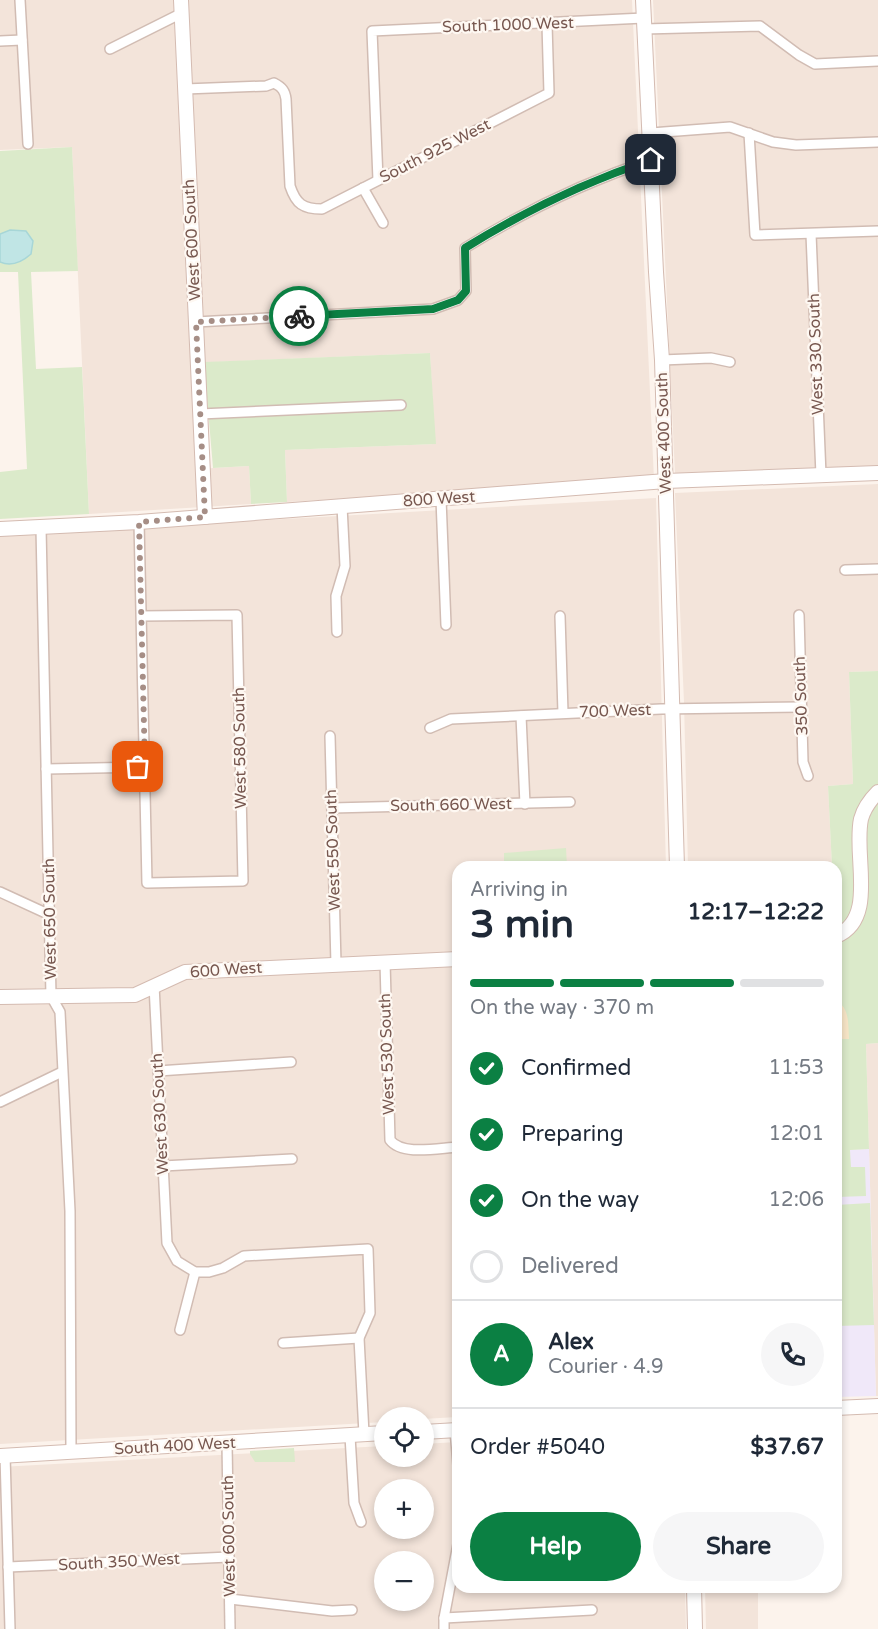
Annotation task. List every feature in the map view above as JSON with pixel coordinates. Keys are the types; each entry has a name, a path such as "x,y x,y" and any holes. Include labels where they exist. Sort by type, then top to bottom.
{"street":[{"path":"20,0 28,144"},
{"name":"West 400 South","path":"643,0 662,360 677,861"},
{"path":"110,49 181,6"},
{"name":"West 600 South","path":"181,6 205,517"},
{"name":"South 1000 West","path":"378,180 372,31 547,24 760,26 815,64 878,61"},
{"name":"South 925 West","path":"185,89 266,86 274,83 280,87 285,92 286,99 290,186 294,197 302,205 310,209 322,209 549,93 547,24"},
{"path":"0,41 22,40"},
{"path":"651,133 730,127 773,142 796,145 878,142"},
{"path":"749,133 755,235 878,231"},
{"path":"196,322 433,309 458,300 466,291 465,248 494,230 558,197 610,174 651,160"},
{"path":"363,188 383,222"},
{"name":"West 330 South","path":"811,234 821,475"},
{"path":"662,360 711,358 730,362"},
{"path":"200,414 401,405"},
{"name":"800 West","path":"0,529 139,522 666,481 878,473"},
{"path":"441,500 446,625"},
{"path":"337,632 336,596 345,566 342,506"},
{"path":"46,769 145,767 139,522"},
{"name":"West 650 South","path":"41,528 51,996 60,1012 70,1211 71,1451"},
{"path":"845,570 878,569"},
{"name":"West 580 South","path":"141,616 237,615 243,881 147,883 145,767"},
{"name":"350 South","path":"799,615 803,762 808,776"},
{"path":"560,616 563,713"},
{"name":"700 West","path":"430,728 451,719 671,709 801,707"},
{"path":"520,716 525,804"},
{"name":"West 550 South","path":"330,736 336,964"},
{"path":"842,933 852,927 861,912 861,818 868,802 878,792"},
{"name":"South 660 West","path":"332,808 570,802"},
{"path":"0,892 50,915"},
{"name":"600 West","path":"0,997 135,995 186,972 452,958"},
{"name":"West 530 South","path":"385,962 390,1140 394,1146 402,1150 452,1147"},
{"name":"West 630 South","path":"154,985 167,1243 177,1261 195,1272"},
{"path":"158,1071 291,1062"},
{"path":"0,1102 62,1072"},
{"path":"163,1166 292,1159"},
{"path":"180,1330 195,1272 209,1272 223,1268 244,1256 368,1249 370,1313 359,1338 354,1503 361,1522"},
{"path":"283,1343 359,1338"},
{"path":"842,1408 878,1406"},
{"path":"434,1431 452,1430"},
{"name":"South 400 West","path":"2,1456 374,1434"},
{"name":"West 600 South","path":"227,1443 230,1629"},
{"path":"2,1456 10,1629"},
{"name":"South 350 West","path":"8,1567 230,1557"},
{"path":"444,1629 452,1576"},
{"path":"694,1593 695,1629"},
{"path":"230,1599 332,1611 352,1610"},
{"path":"444,1618 592,1610"}],"shaded area":[{"path":"0,0 632,0 654,480 287,502 285,450 435,444 430,353 191,363 196,469 249,466 251,504 89,514 72,147 0,150"},
{"path":"653,0 878,0 878,466 675,474"},
{"path":"878,484 878,671 849,672 853,784 828,786 832,861 688,861 675,493"},
{"path":"656,498 666,861 452,861 452,1417 434,1418 434,1407 374,1407 374,1423 0,1444 0,535"},
{"path":"878,1043 878,1396 876,1396 866,1044"},
{"path":"869,1149 876,1396 842,1397 842,1150"},
{"path":"452,1442 452,1593 685,1593 686,1629 0,1629 0,1467 374,1447 374,1467 434,1467 434,1443"},
{"path":"705,1593 758,1593 758,1629 706,1629"}],"green space":[{"path":"72,147 78,271 31,272 36,369 82,367 89,514 0,519 0,472 27,469 18,272 0,272 0,151"},
{"path":"430,353 436,444 285,450 287,502 251,504 249,466 213,468 204,362"},
{"path":"878,671 878,1043 866,1044 869,1149 850,1150 851,1167 865,1167 866,1196 842,1197 842,861 832,861 828,786 853,784 849,672"},
{"path":"566,848 567,861 504,861 504,853"},
{"path":"870,1203 874,1325 842,1326 842,1205"},
{"path":"294,1448 295,1462 255,1462 250,1454 250,1451"}],"sand":[{"path":"842,1005 846,1012 849,1039 842,1039"}],"water":[{"path":"10,230 26,231 33,241 31,254 20,261 8,264 0,262 0,234"}],"way so far":[{"path":"138,767 145,767 139,522 205,517 196,322 299,316"}],"route":[{"path":"299,316 433,309 458,300 466,291 465,248 494,230 558,197 610,174 651,160"}]}
